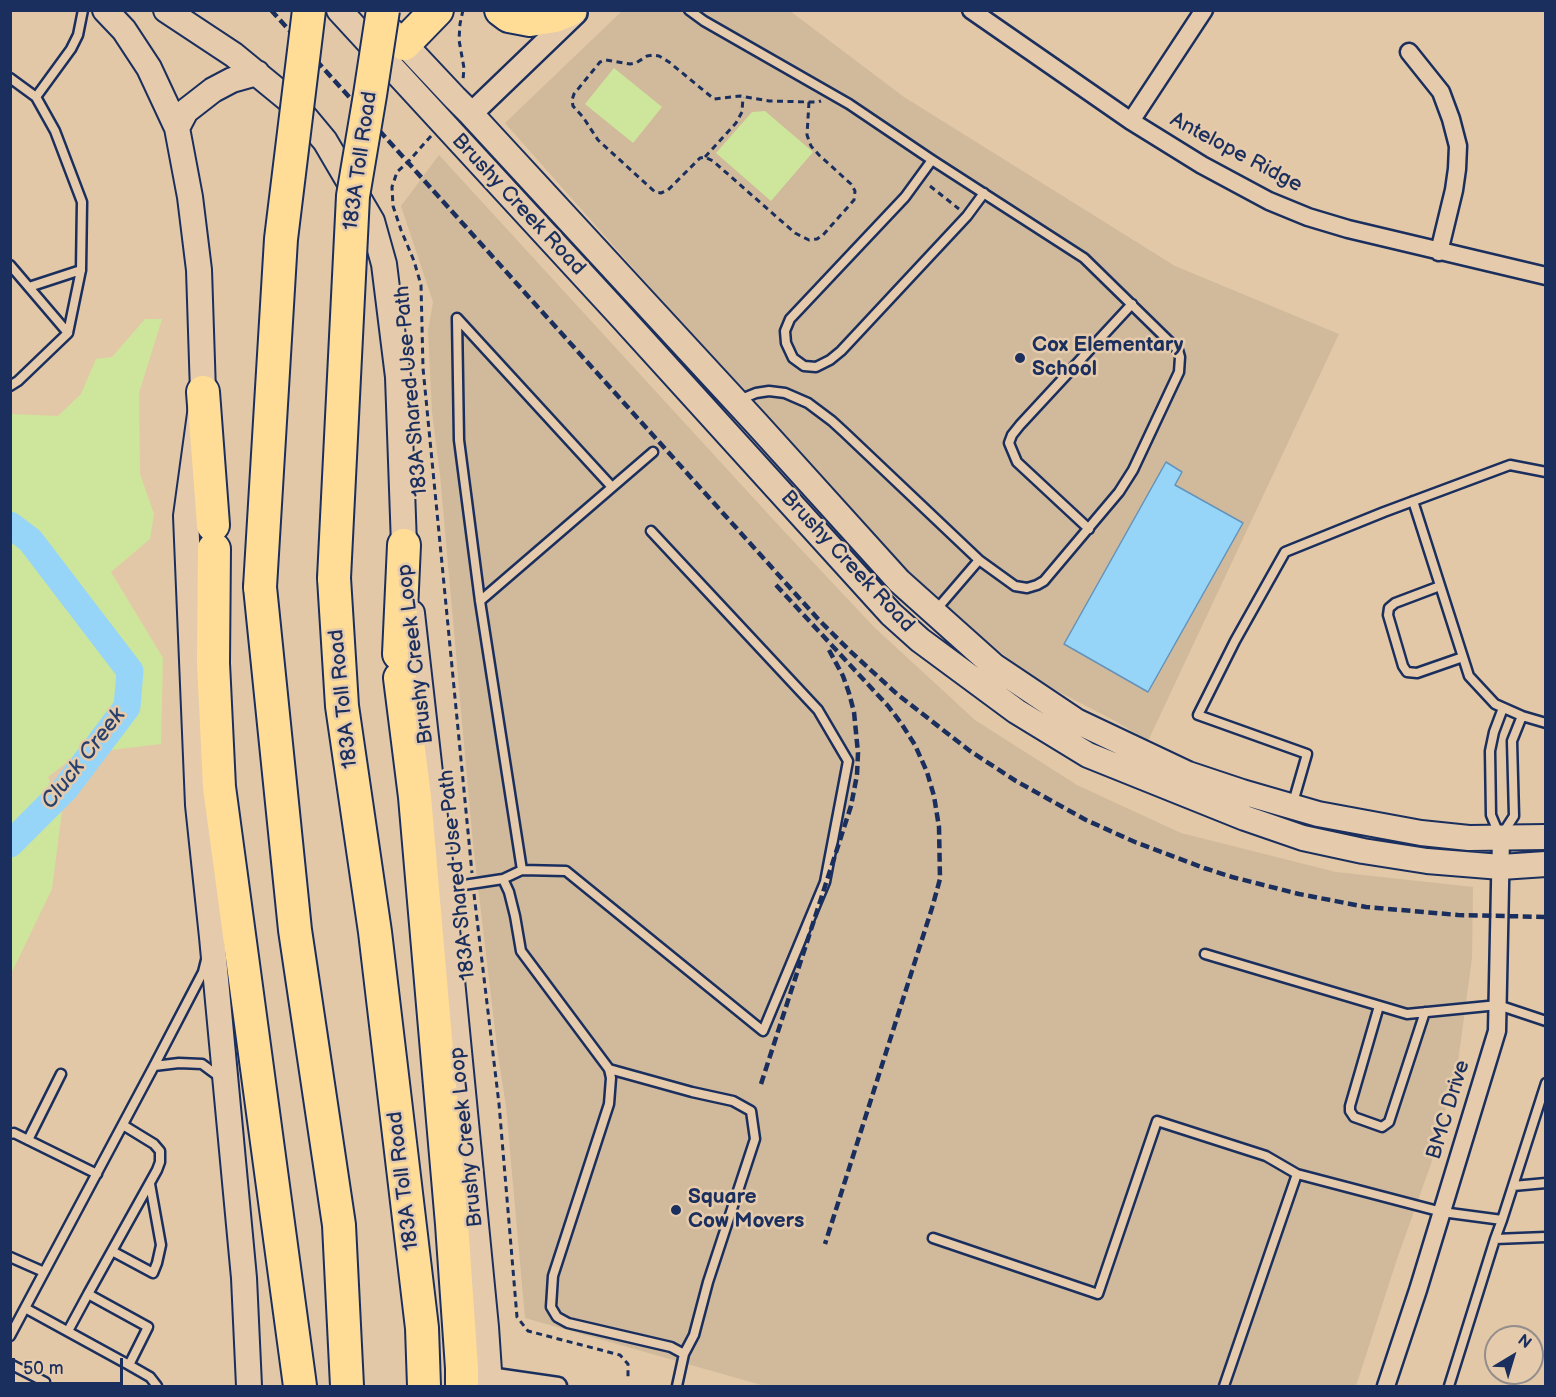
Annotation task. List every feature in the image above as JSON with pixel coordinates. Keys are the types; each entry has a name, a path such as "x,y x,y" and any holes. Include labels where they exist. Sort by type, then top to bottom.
{"highway":[{"path":"309,10 281,239 260,587 295,930 339,1224 347,1386"},
{"name":"183A Toll Road","path":"383,10 352,196 334,578 342,706 376,944 422,1328 424,1386"},
{"path":"399,49 437,10"},
{"path":"501,10 509,16 531,20 555,16 570,10"},
{"path":"203,392 214,537 213,663 219,787 300,1386"},
{"path":"404,545 399,666 415,797 453,1236 462,1368 480,1383"}],"main road":[{"path":"105,10 124,30 149,68 177,128 190,197 199,270 203,392 186,516 198,805 244,1278 249,1386"},
{"name":"Brushy Creek Loop","path":"166,10 234,55 295,105 325,141 372,220 384,264 398,377 404,545 443,888 486,1327 480,1383"},
{"name":"Brushy Creek Road","path":"339,10 891,614 920,640 1016,711 1088,755 1245,818 1303,838 1363,851 1427,861 1501,867 1545,864"},
{"path":"354,10 399,49"},
{"name":"Brushy Creek Road","path":"373,10 399,49 471,114 899,581 994,666 1076,721 1188,774 1242,792 1318,814 1421,833 1469,838 1545,837"},
{"path":"177,128 186,111 213,90 232,80 257,73"},
{"path":"471,114 470,137 477,161"},
{"path":"617,312 658,334 902,604 914,614 924,616 933,613"}],"street":[{"path":"471,114 578,10"},
{"name":"Antelope Ridge","path":"971,10 1131,121 1202,165 1269,201 1308,217 1348,229 1545,276"},
{"path":"1131,121 1204,10"},
{"path":"1408,52 1441,92 1458,146 1454,190 1439,252"},
{"name":"BMC Drive","path":"1390,1386 1497,1031 1501,837"},
{"path":"480,1383 558,1386"}],"lane":[{"path":"36,97 71,49 78,35 83,10"},
{"path":"689,10 704,21 849,104 1084,258 1178,350 1180,357 1179,372 1133,470 1119,492 1044,581 1027,588 1016,586 979,560 838,426 808,403 785,393 769,391 756,393 736,402"},
{"path":"10,78 36,97 55,131 82,202 81,270 68,333 10,386"},
{"path":"932,160 905,197 790,319 785,331 786,343 793,358 804,366 816,367 841,351 967,216 984,193"},
{"path":"10,265 68,333"},
{"path":"29,287 81,270"},
{"path":"1089,530 1017,462 1009,443 1020,425 1132,304"},
{"path":"522,870 480,601 459,440 457,318 612,488"},
{"path":"480,601 653,452"},
{"path":"1291,807 1307,754 1198,715 1235,641 1285,552 1510,465 1545,472"},
{"path":"1413,501 1469,676 1496,705 1545,723"},
{"path":"443,888 503,879 522,870 566,871 763,1031 825,882 848,761 818,710 651,531"},
{"path":"933,613 979,560"},
{"path":"1440,586 1395,603 1389,608 1388,615 1403,666 1407,672 1417,674 1463,657"},
{"path":"1501,837 1491,815 1490,751 1503,708"},
{"path":"1501,837 1514,816 1512,741 1522,716"},
{"path":"503,879 515,916 520,951 609,1069 611,1078 609,1104 553,1276 551,1307 557,1317 568,1323 671,1347 684,1354"},
{"path":"10,1336 203,972 212,937"},
{"path":"1205,954 1407,1014 1498,1005 1545,1021"},
{"path":"1379,1006 1350,1111 1354,1117 1383,1127 1389,1122 1425,1012"},
{"path":"154,1066 179,1062 202,1064 226,1082"},
{"path":"609,1069 733,1101 751,1111 755,1139 708,1282 694,1335 684,1354 677,1386"},
{"path":"28,1140 61,1074"},
{"path":"1449,1386 1545,1083"},
{"path":"933,1238 1098,1294 1157,1121 1266,1156 1298,1174 1442,1212 1502,1220"},
{"path":"68,1331 160,1162 160,1150 154,1144 123,1125"},
{"path":"10,1134 14,1133 97,1174"},
{"path":"1224,1386 1298,1174"},
{"path":"112,1251 153,1273 161,1245 150,1184"},
{"path":"1513,1186 1545,1184"},
{"path":"1496,1239 1545,1238"},
{"path":"10,1257 44,1272"},
{"path":"88,1294 148,1327 129,1365"},
{"path":"25,1308 150,1377 157,1386"},
{"path":"10,1364 45,1382 42,1386"}],"path":[{"path":"462,86 464,68 459,32 463,10"},
{"path":"743,97 742,112 736,123 705,157 700,158 668,190 661,193 655,192 598,140 584,117 573,106 572,100 574,94 600,62 606,60 630,64 653,55 669,62 714,99 743,97 769,101 818,102 822,100"},
{"path":"705,157 713,161 795,233 809,240 816,239 823,235 854,200 855,191 851,184 812,146 807,135 809,102"},
{"name":"183A Shared Use Path","path":"435,130 428,141 397,172 392,187 393,206 421,285 424,378 473,884 499,1104 517,1317 528,1331 620,1355 628,1364 628,1379"},
{"path":"930,186 959,209"}],"shaded area":[{"name":"Cox Elementary School","path":"622,11 790,11 904,97 1175,266 1339,334 1148,741 1117,722 1038,681 927,593 734,382 505,123"},
{"path":"439,155 874,627 975,720 1077,785 1181,833 1336,872 1473,887 1472,958 1458,1062 1431,1164 1397,1259 1356,1386 765,1386 525,1318 506,1106 473,844 440,475 432,412 428,331 433,302 401,206"}],"green space":[{"path":"614,68 662,107 633,143 585,104"},
{"path":"765,111 813,152 771,201 716,153 752,112"},
{"path":"145,319 162,319 139,393 140,474 154,514 150,539 111,572 163,658 161,744 78,754 48,777 62,811 52,889 11,974 11,414 58,416 81,394 96,359 112,357"}],"water":[{"path":"1166,462 1182,472 1175,485 1243,523 1148,692 1064,644"}],"waterway":[{"name":"Cluck Creek","path":"10,525 30,540 130,671 127,707 65,789 10,844"}],"railway":[{"path":"271,10 819,620 897,694 970,751 1016,781 1086,820 1135,842 1232,877 1299,894 1366,907 1458,915 1546,917"},
{"path":"776,585 901,723 915,745 927,772 939,827 940,879 825,1244"},
{"path":"761,1084 851,806 857,775 858,753 854,712 843,676 829,650"}],"place":[{"name":"Cox Elementary School","path":"1020,358"},
{"name":"Square Cow Movers","path":"676,1210"}]}
